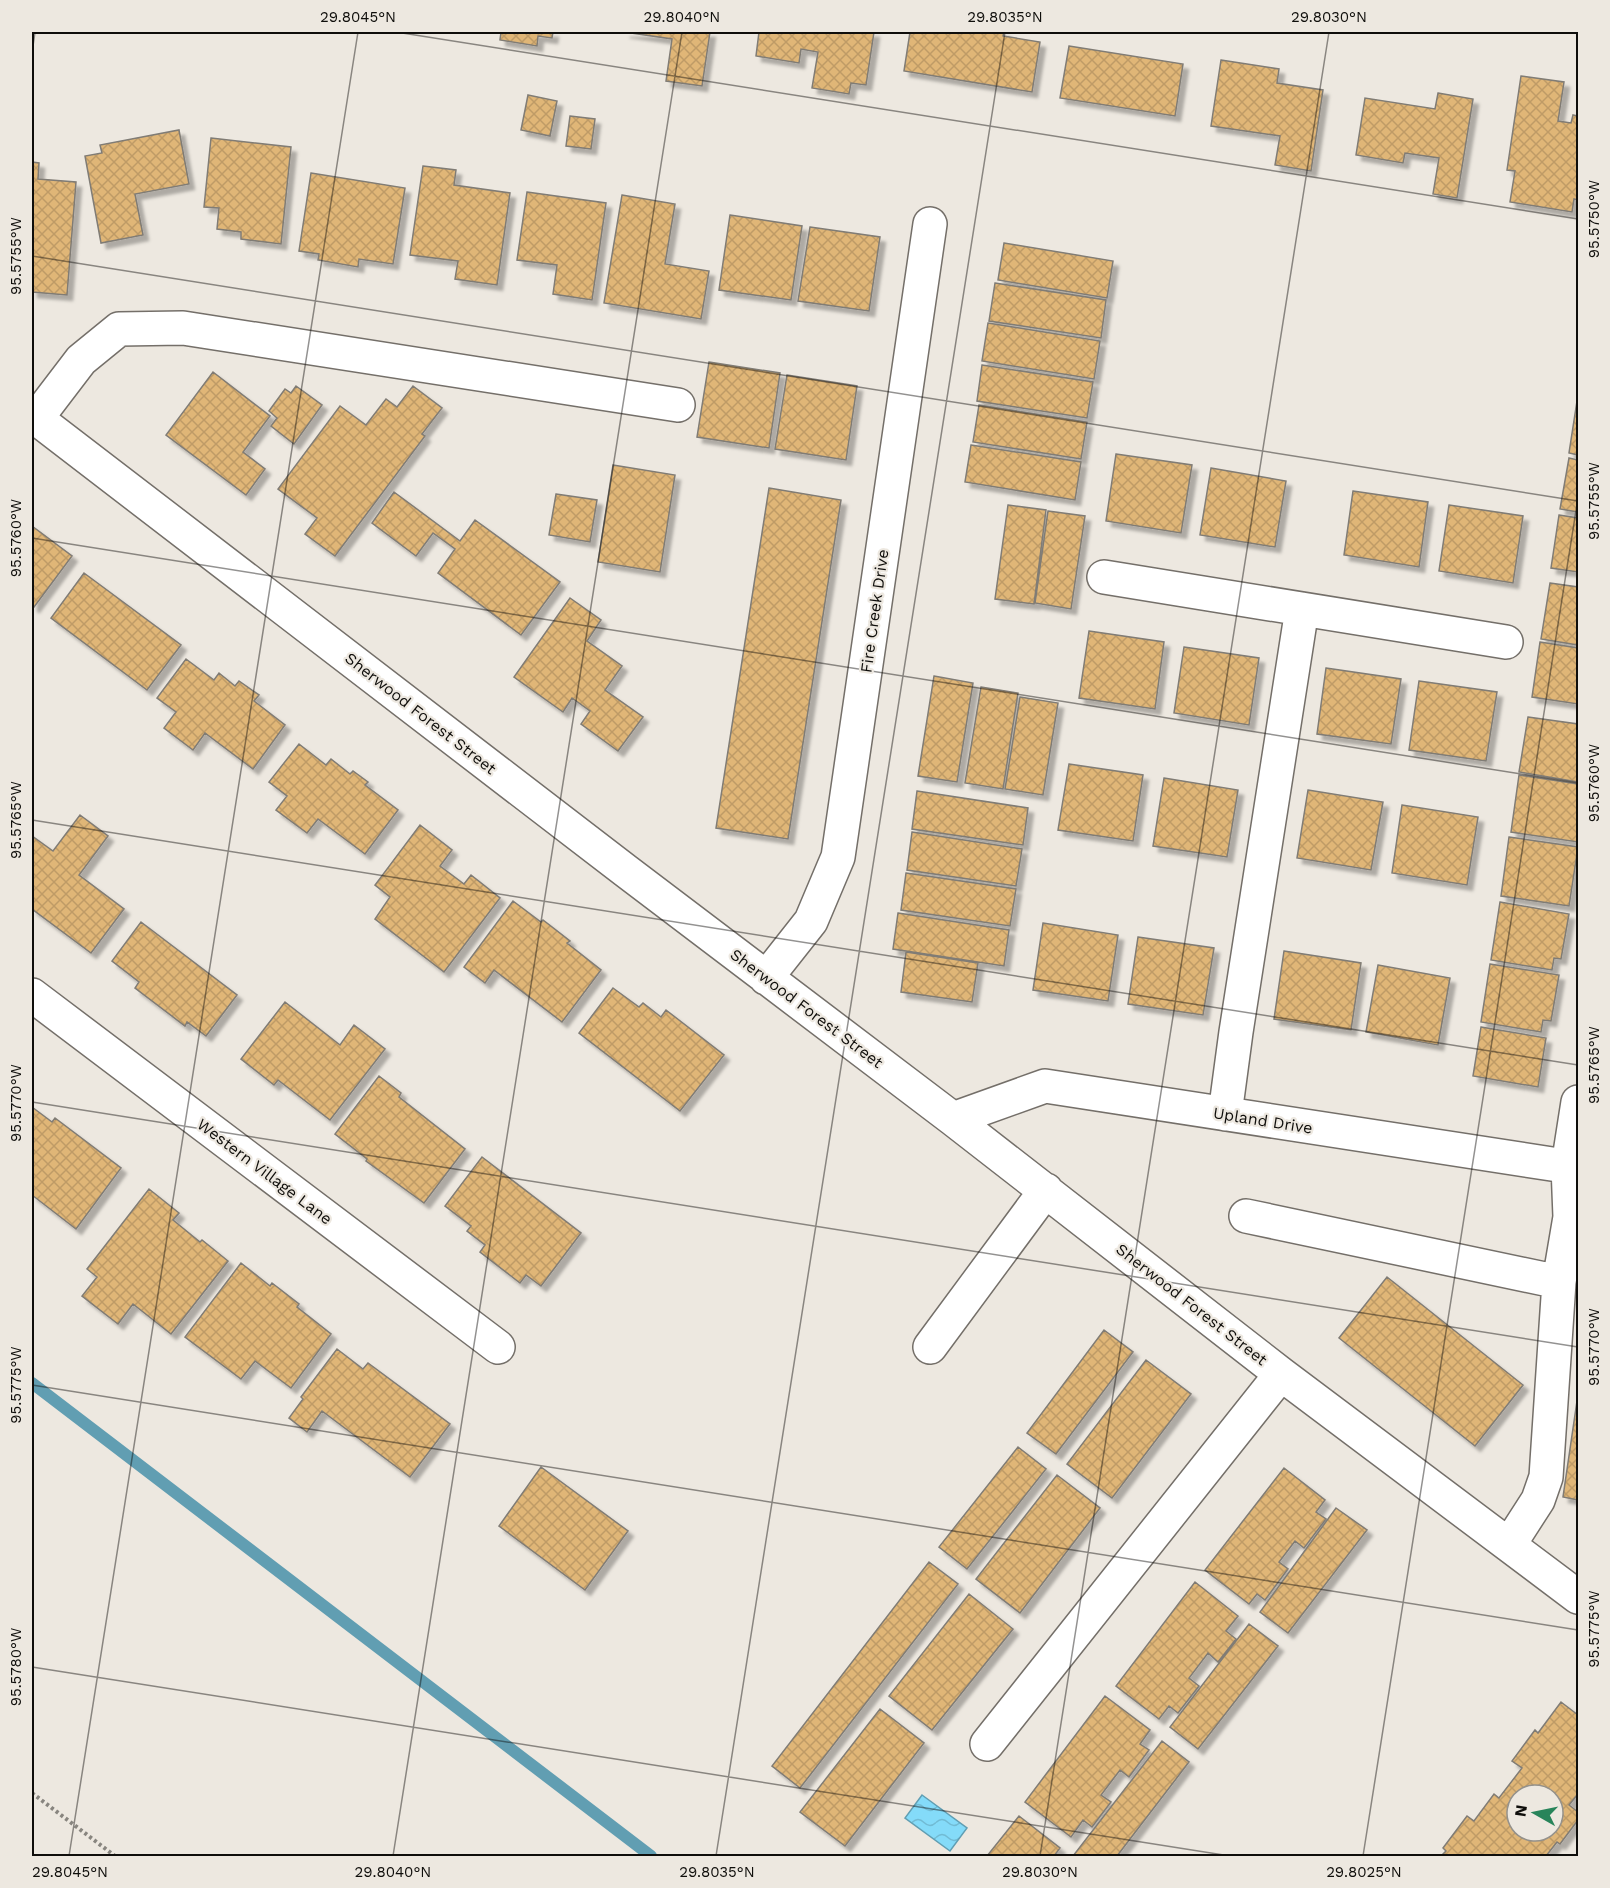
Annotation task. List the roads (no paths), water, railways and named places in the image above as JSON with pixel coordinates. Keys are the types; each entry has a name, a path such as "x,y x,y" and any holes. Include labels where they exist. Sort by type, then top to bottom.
{"street":[{"name":"Fire Creek Drive","path":"766,978 811,921 838,857 930,224"},
{"name":"Sherwood Forest Street","path":"678,405 183,328 119,329 81,360 34,417 1046,1190 1281,1374 1578,1597"},
{"path":"1104,576 1506,642"},
{"path":"1225,1114 1239,1008 1302,609"},
{"name":"Western Village Lane","path":"32,995 498,1347"},
{"name":"Upland Drive","path":"953,1119 1046,1086 1573,1167"},
{"path":"1509,1545 1538,1500 1546,1477 1559,1282 1569,1217 1578,1102"},
{"path":"930,1347 1046,1190"},
{"path":"1246,1216 1559,1282"},
{"path":"987,1744 1281,1374"}],"water":[{"path":"922,1795 967,1828 950,1851 905,1818"}],"waterway":[{"path":"32,1383 651,1856"}]}
